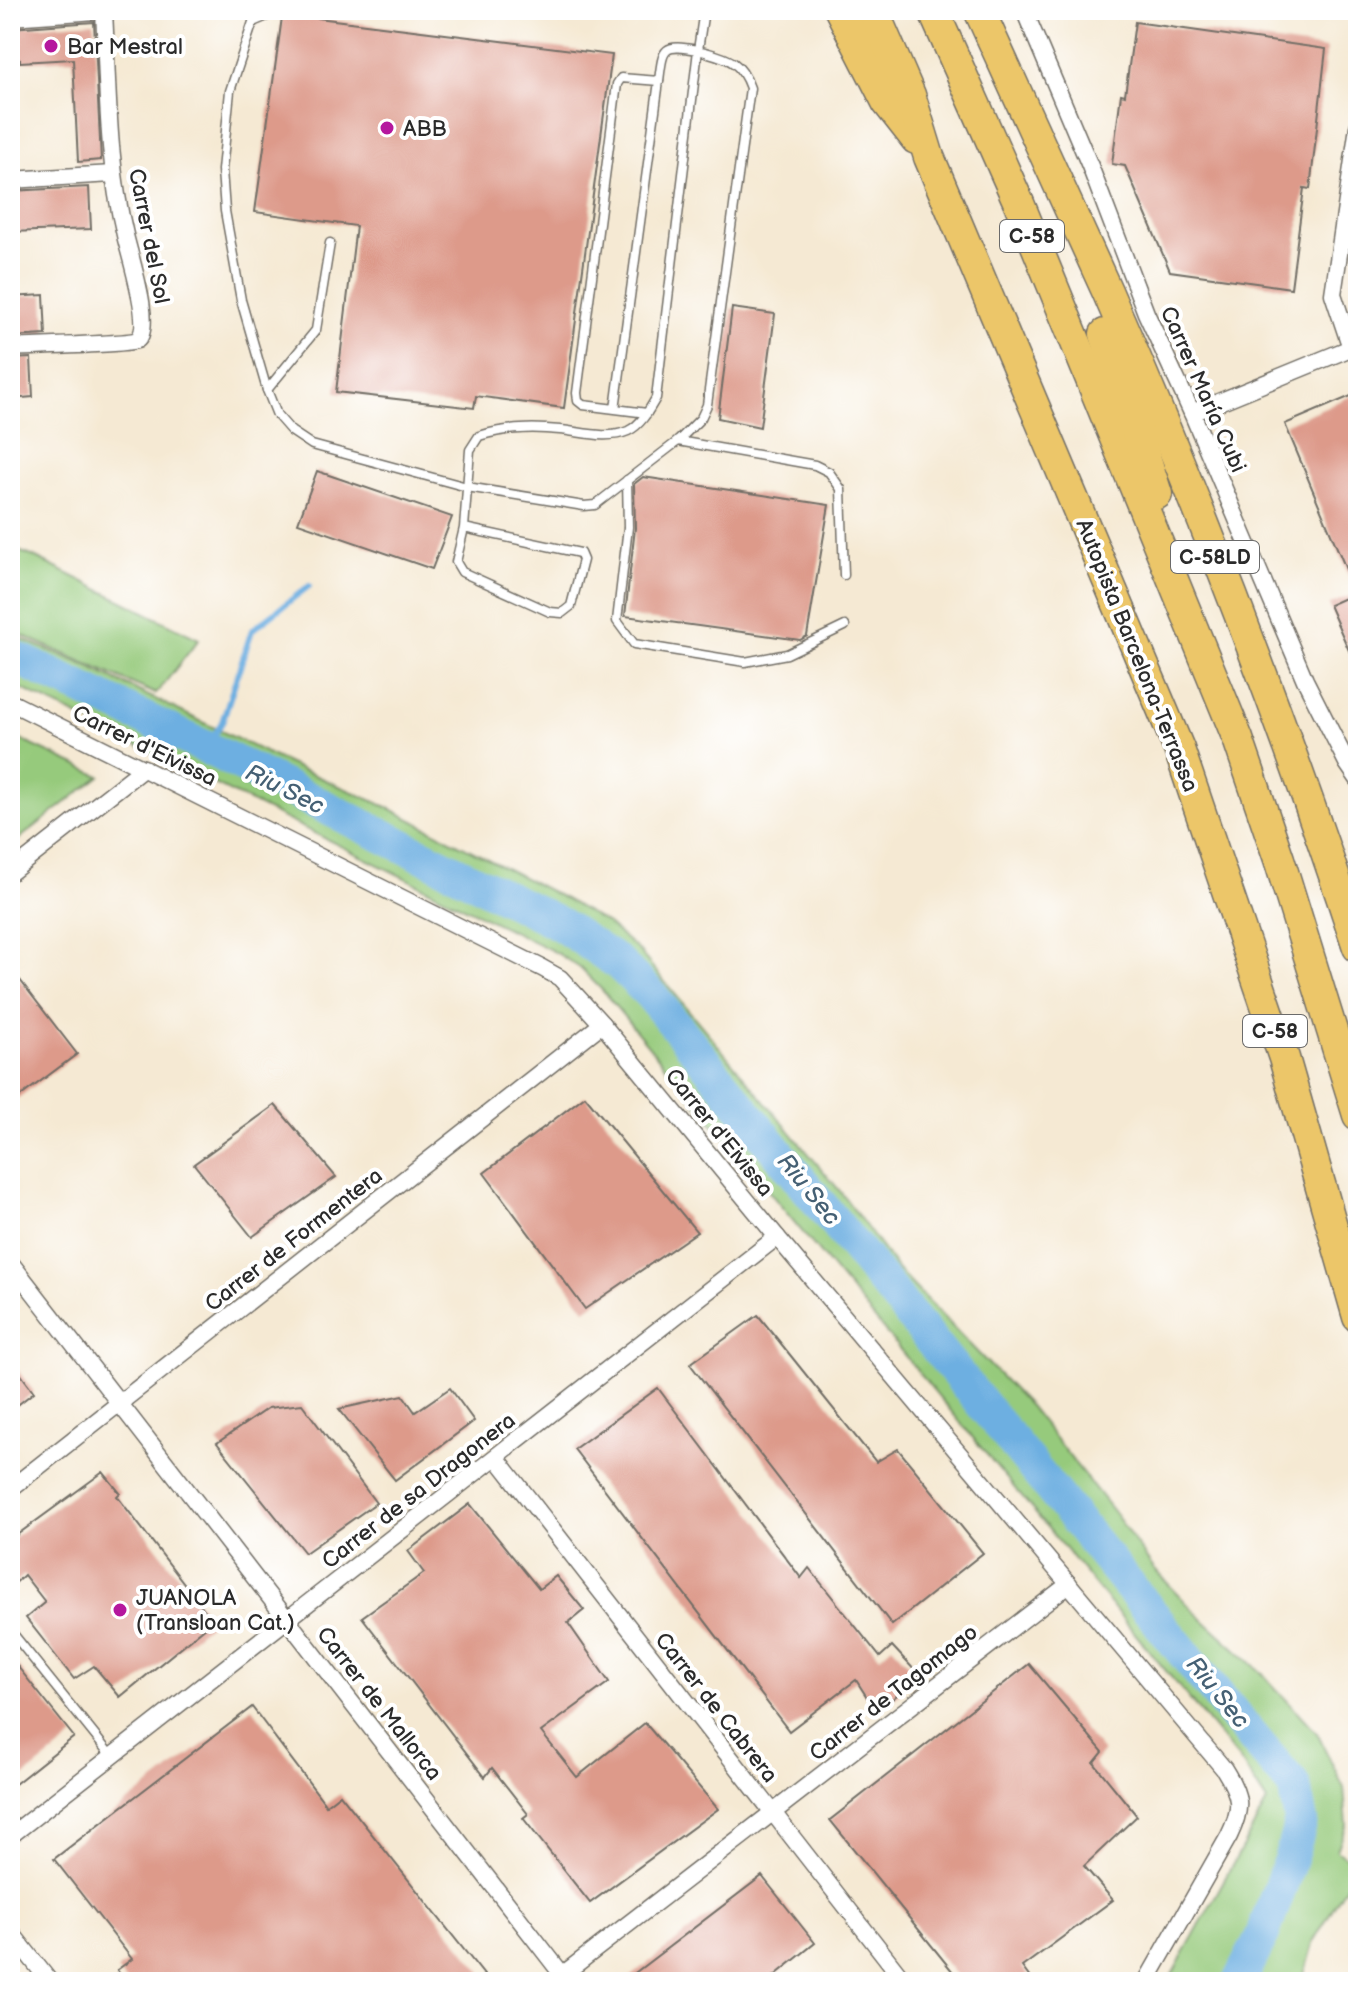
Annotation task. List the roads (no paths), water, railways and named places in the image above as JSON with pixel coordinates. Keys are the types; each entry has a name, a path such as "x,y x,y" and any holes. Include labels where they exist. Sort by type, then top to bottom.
{"highway":[{"path":"840,10 887,102 929,157"},
{"name":"Autopista Barcelona-Terrassa","path":"873,10 910,95 929,157 1179,749 1284,1058 1358,1317"},
{"name":"C-58","path":"933,10 1018,201 1238,739 1279,859 1358,1115"},
{"name":"C-58LD","path":"979,10 1106,291 1175,457 1316,818 1358,947"},
{"path":"1052,175 1238,739"},
{"path":"1316,818 1358,921"}],"street":[{"path":"10,17 112,10"},
{"name":"Carrer María Cubi","path":"1024,10 1090,166 1146,313 1192,413 1305,680 1358,779"},
{"name":"Carrer del Sol","path":"10,348 109,342 125,344 138,339 143,332 144,321 113,174 104,11"},
{"path":"1192,413 1354,347 1333,294 1358,127"},
{"path":"10,180 113,174"},
{"name":"Carrer d'Eivissa","path":"10,702 542,968 560,978 602,1024 1224,1769 1237,1789 1240,1803 1233,1828 1146,1982"},
{"path":"10,873 144,768"},
{"name":"Carrer de Formentera","path":"10,1489 602,1024"},
{"name":"Carrer de sa Dragonera","path":"10,1836 777,1237"},
{"name":"Carrer de Mallorca","path":"10,1262 562,1980"},
{"name":"Carrer de Cabrera","path":"496,1457 905,1982"},
{"name":"Carrer de Tagomago","path":"562,1980 1069,1584"},
{"path":"10,1931 50,1982"}],"lane":[{"path":"281,10 253,22 230,91 222,170 225,211 241,300 277,415 291,431 312,445 467,487 584,506 595,505 678,441 701,418 710,390 750,88 745,72 732,60 698,50 677,46 666,48 662,53 615,409"},
{"path":"464,528 580,553 583,560 571,606 562,613 550,612 462,572 456,562 464,528 470,450 479,436 501,429 556,429 611,436 631,430 656,398 704,10"},
{"path":"647,413 583,405 578,401 577,393 617,84 621,78 659,81"},
{"path":"267,390 316,330 330,243"},
{"path":"678,441 815,465 829,472 841,489 844,575"},
{"path":"627,480 628,527 617,621 634,644 745,662 787,654 845,626"},
{"path":"10,1630 112,1757"}],"waterway":[{"path":"207,748 222,722 252,630 309,586"},
{"name":"Riu Sec","path":"10,655 207,748 560,924 617,962 650,994 1294,1786 1301,1821 1262,1936 1239,1982"}],"place":[{"name":"Bar Mestral","path":"51,46"},
{"name":"ABB","path":"387,128"},
{"name":"JUANOLA (Transloan Cat.)","path":"120,1610"}]}
